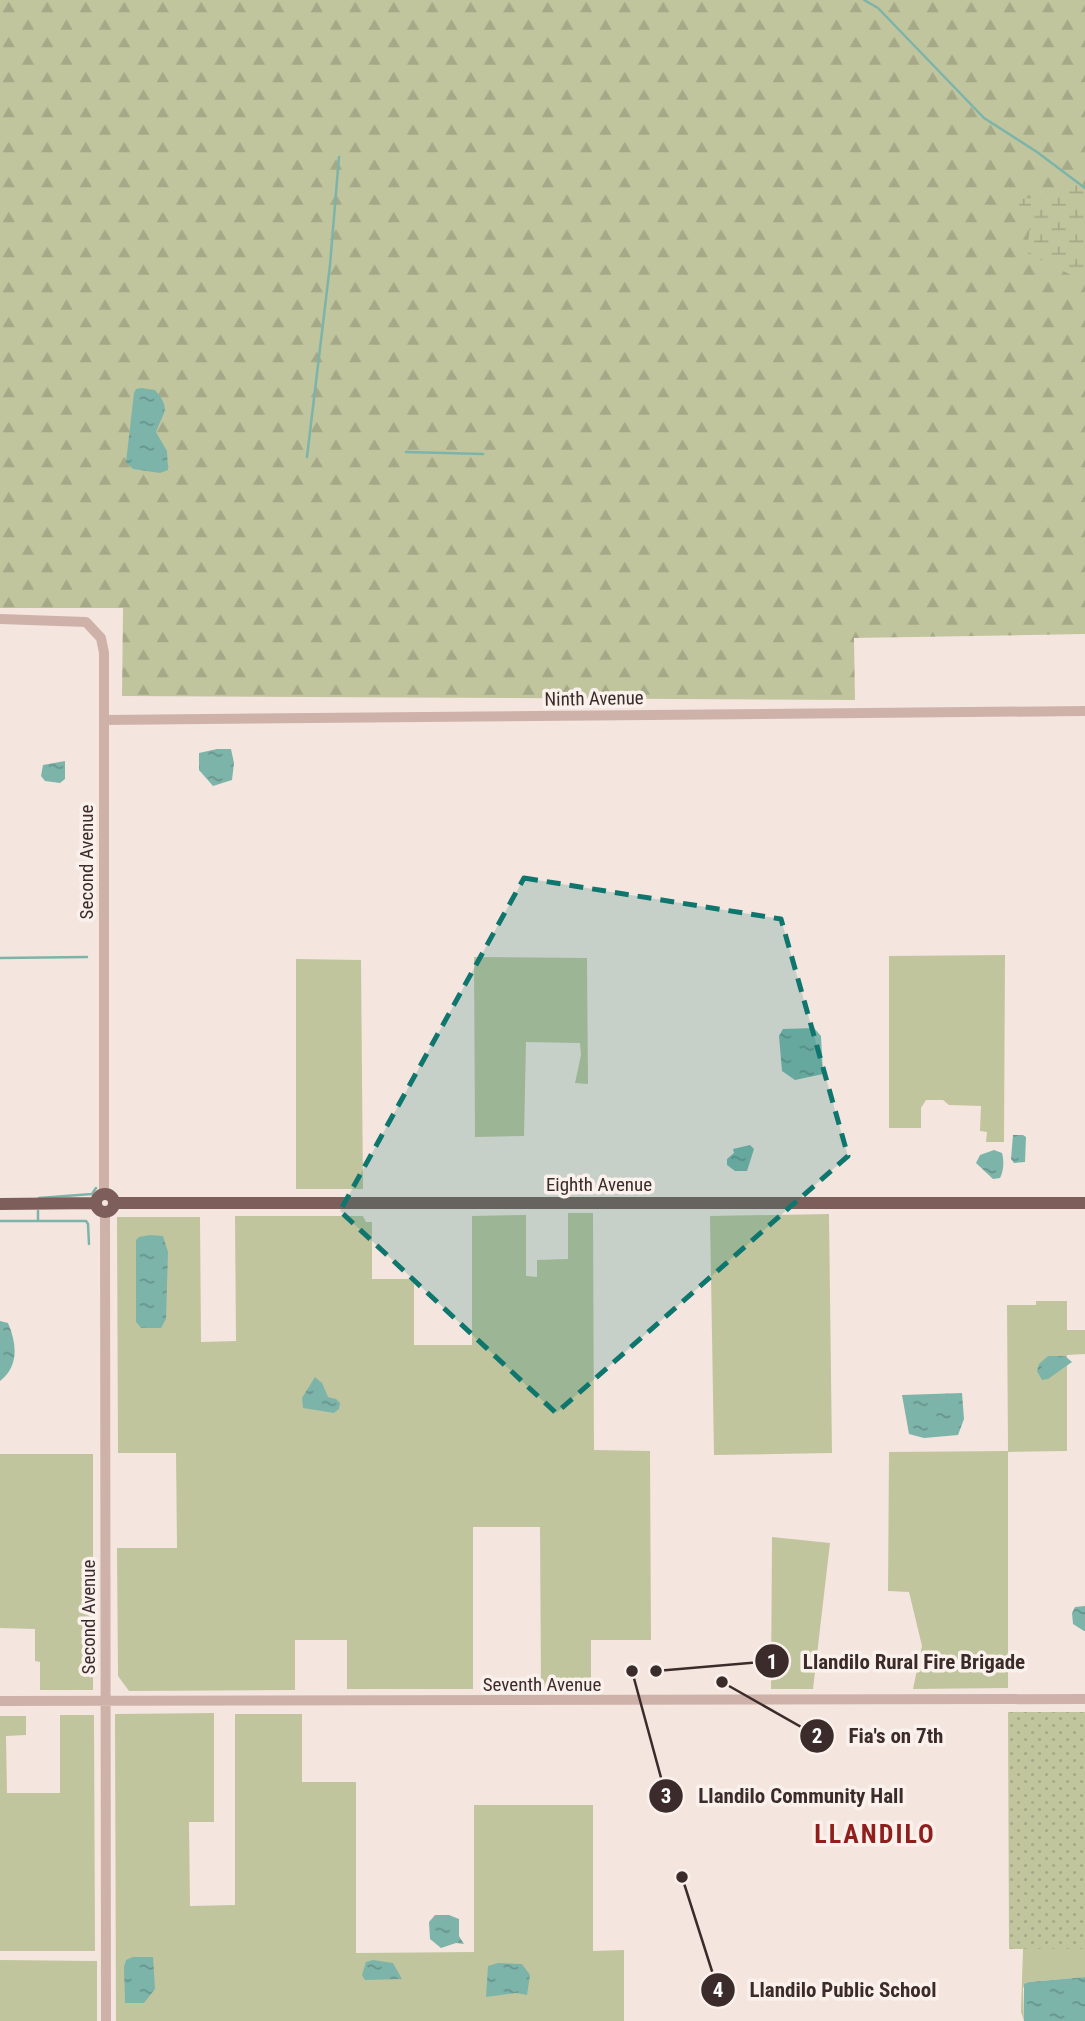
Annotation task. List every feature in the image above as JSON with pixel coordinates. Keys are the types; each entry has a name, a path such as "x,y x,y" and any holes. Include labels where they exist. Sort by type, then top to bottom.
{"main road":[{"name":"Eighth Avenue","path":"0,1204 1085,1203"}],"street":[{"name":"Second Avenue","path":"0,619 86,622 101,638 104,653 106,2021"},
{"name":"Ninth Avenue","path":"104,720 1085,711"},
{"name":"Seventh Avenue","path":"0,1701 1085,1699"}],"highlighted area":[{"path":"524,878 781,919 848,1156 556,1413 340,1211"}],"green space":[{"path":"0,0 1085,0 1085,634 854,638 855,700 122,696 123,608 0,608"},
{"path":"1069,182 1085,189 1085,282 1027,253 1030,225 1016,199 1044,195"},
{"path":"1005,955 1004,1142 986,1142 987,1132 980,1131 981,1106 949,1105 943,1100 926,1100 921,1108 921,1128 889,1128 889,956"},
{"path":"474,957 587,958 588,1084 575,1083 581,1055 580,1043 526,1042 524,1136 475,1137"},
{"path":"296,959 361,960 363,1189 296,1189"},
{"path":"568,1213 593,1213 594,1450 650,1451 651,1640 591,1640 591,1688 541,1689 540,1527 473,1527 473,1689 347,1689 347,1640 295,1640 295,1690 129,1691 118,1676 117,1548 177,1548 176,1453 118,1453 117,1217 200,1217 201,1342 236,1341 235,1216 363,1216 366,1222 372,1222 372,1279 414,1279 414,1345 472,1345 472,1216 526,1215 526,1276 537,1277 537,1260 568,1259"},
{"path":"829,1214 832,1453 714,1455 710,1216"},
{"path":"1036,1301 1067,1301 1067,1330 1085,1330 1085,1354 1067,1355 1067,1451 1008,1452 1008,1688 913,1689 922,1646 909,1592 888,1591 889,1452 1008,1451 1007,1305 1036,1305"},
{"path":"0,1454 93,1454 93,1690 40,1690 40,1662 35,1661 35,1629 0,1628"},
{"path":"772,1537 830,1543 813,1689 771,1689"},
{"path":"1008,1712 1085,1712 1085,1949 1009,1949"},
{"path":"214,1713 214,1822 189,1822 190,1906 235,1905 235,1714 302,1714 302,1782 356,1782 356,1953 474,1952 474,1805 593,1805 593,1951 624,1950 624,2021 116,2021 115,1714"},
{"path":"60,1715 94,1715 95,1951 0,1951 0,1716 26,1716 26,1735 6,1736 7,1793 60,1793"},
{"path":"1023,1949 1085,1949 1085,1977 1029,1982 1023,1988 1024,2021 1021,2012"},
{"path":"0,1960 97,1961 97,2021 0,2021"}],"water":[{"path":"141,388 155,390 165,407 156,432 167,451 168,470 160,473 133,469 126,462 134,393"},
{"path":"231,749 234,763 232,780 213,786 199,770 199,753"},
{"path":"65,761 65,779 60,783 45,781 41,776 43,765"},
{"path":"814,1028 821,1036 823,1074 795,1080 782,1071 779,1036 783,1029"},
{"path":"1013,1135 1026,1137 1025,1162 1014,1163 1011,1159"},
{"path":"750,1145 754,1149 747,1171 735,1171 727,1165 727,1159 734,1153 733,1149"},
{"path":"994,1150 1002,1153 1003,1166 1000,1178 993,1179 976,1163 980,1155"},
{"path":"150,1235 163,1236 168,1252 166,1319 161,1328 141,1328 136,1322 136,1240"},
{"path":"0,1321 8,1323 14,1354 11,1369 0,1381"},
{"path":"1048,1356 1065,1356 1072,1362 1048,1379 1042,1380 1037,1371 1039,1364"},
{"path":"315,1377 322,1383 328,1397 340,1403 339,1409 334,1413 303,1408 302,1398"},
{"path":"962,1393 964,1419 958,1435 924,1438 909,1434 902,1395"},
{"path":"1085,1606 1084,1631 1073,1624 1072,1613 1075,1607"},
{"path":"435,1915 449,1915 459,1919 459,1936 464,1944 456,1943 441,1948 430,1939 429,1922"},
{"path":"133,1957 153,1957 155,1989 144,2003 125,2003 124,1967 126,1960"},
{"path":"373,1960 393,1963 402,1979 365,1980 362,1975 366,1962"},
{"path":"498,1963 522,1964 530,1975 527,1995 516,1993 486,1997 488,1966"},
{"path":"1085,1977 1085,2021 1024,2021 1024,1984"}],"waterway":[{"path":"864,0 878,8 984,118 1037,152 1085,188"},
{"path":"307,457 330,265 339,157"},
{"path":"406,452 483,454"},
{"path":"0,958 87,957"},
{"path":"39,1198 92,1194 96,1188"},
{"path":"38,1211 38,1221"},
{"path":"0,1221 86,1221 89,1244"}],"place":[{"name":"Llandilo Community Hall","path":"632,1671"},
{"name":"Llandilo Rural Fire Brigade","path":"656,1671"},
{"name":"Fia's on 7th","path":"722,1682"},
{"name":"Llandilo Public School","path":"682,1877"}],"district":[{"name":"LLANDILO","path":"875,1834"}]}
